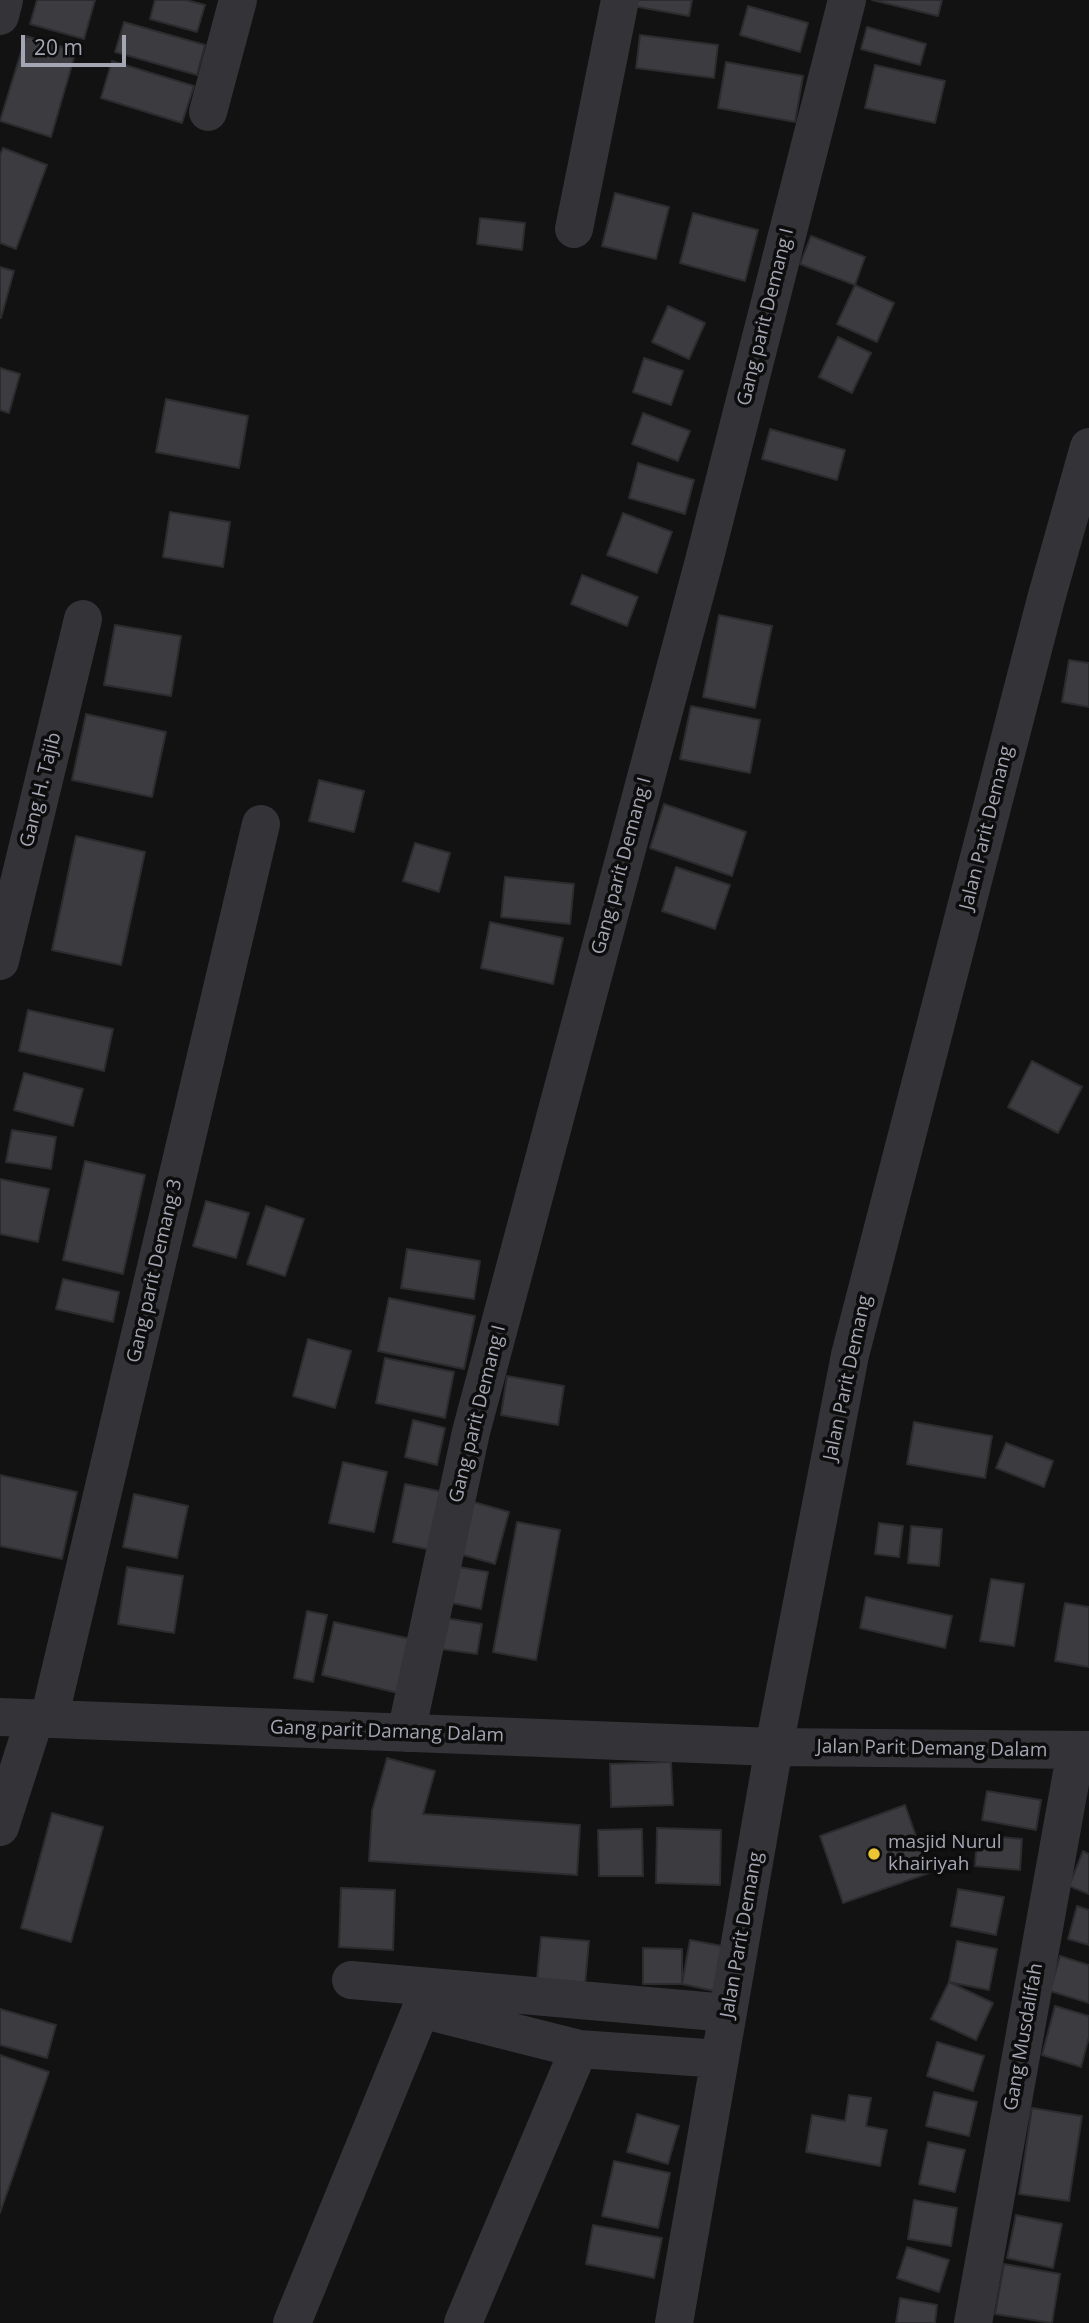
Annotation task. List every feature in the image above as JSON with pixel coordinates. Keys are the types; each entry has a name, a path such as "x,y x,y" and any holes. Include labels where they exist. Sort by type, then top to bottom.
{"street":[{"path":"0,16 4,0"},
{"path":"208,112 238,0"},
{"path":"574,229 620,0"},
{"name":"Gang parit Demang I","path":"406,1733 471,1432 705,557 847,0"},
{"name":"Jalan Parit Demang","path":"674,2323 774,1747 850,1355 1046,599 1089,447"},
{"name":"Gang H. Tajib","path":"0,961 83,619"},
{"name":"Gang parit Demang 3","path":"0,1827 261,824"},
{"name":"Gang parit Damang Dalam","path":"28,1718 774,1747"},
{"name":"Jalan Parit Demang Dalam","path":"774,1747 1082,1750"},
{"name":"Gang Musdalifah","path":"973,2323 1082,1750"},
{"path":"351,1980 728,2013"},
{"path":"292,2323 421,2008 579,2049 720,2059"},
{"path":"463,2323 579,2049"}],"building":[{"path":"37,0 95,0 84,39 30,24"},
{"path":"155,0 186,0 205,5 197,32 150,19"},
{"path":"621,0 692,0 689,16 621,4"},
{"path":"872,0 942,0 938,16"},
{"path":"748,6 808,23 800,52 740,35"},
{"path":"124,22 205,45 197,75 115,52"},
{"path":"867,27 926,44 920,65 861,49"},
{"path":"640,35 718,45 714,78 636,68"},
{"path":"26,36 76,51 51,137 0,121"},
{"path":"112,61 194,86 182,123 101,98"},
{"path":"726,62 803,76 795,122 718,108"},
{"path":"875,65 945,81 935,123 865,108"},
{"path":"3,148 47,165 16,249 0,243 0,155"},
{"path":"615,193 669,207 656,259 602,246"},
{"path":"693,213 758,230 745,281 680,263"},
{"path":"480,218 525,223 522,250 477,244"},
{"path":"811,236 865,257 855,285 800,264"},
{"path":"0,267 14,271 1,318 0,318"},
{"path":"855,285 894,303 877,342 837,324"},
{"path":"668,306 705,323 689,359 652,342"},
{"path":"838,337 871,353 852,393 819,377"},
{"path":"644,358 683,371 671,405 633,392"},
{"path":"0,368 20,374 9,413 0,410"},
{"path":"166,399 248,416 239,468 156,452"},
{"path":"643,413 690,431 678,461 632,444"},
{"path":"770,429 845,450 837,480 762,459"},
{"path":"638,463 694,480 685,514 629,498"},
{"path":"170,512 230,522 223,567 163,557"},
{"path":"623,513 672,532 657,573 607,555"},
{"path":"582,575 638,597 627,626 571,604"},
{"path":"719,615 772,626 755,708 703,697"},
{"path":"115,625 181,636 171,696 104,685"},
{"path":"1069,660 1089,663 1089,707 1062,702"},
{"path":"691,706 760,720 750,773 680,759"},
{"path":"86,714 166,732 152,797 72,780"},
{"path":"319,780 364,791 354,832 309,821"},
{"path":"664,804 746,832 732,876 650,848"},
{"path":"76,836 145,852 121,965 52,950"},
{"path":"415,843 450,853 439,892 403,881"},
{"path":"676,867 730,885 715,929 662,911"},
{"path":"505,877 574,884 570,924 501,917"},
{"path":"490,922 563,938 553,984 481,968"},
{"path":"28,1010 113,1029 104,1071 19,1051"},
{"path":"1032,1061 1082,1087 1058,1133 1008,1107"},
{"path":"24,1073 83,1089 73,1126 14,1110"},
{"path":"12,1130 56,1137 51,1169 6,1162"},
{"path":"85,1161 145,1175 123,1274 63,1260"},
{"path":"0,1179 49,1189 38,1242 0,1234"},
{"path":"206,1201 249,1213 236,1258 193,1246"},
{"path":"266,1206 304,1219 285,1276 247,1264"},
{"path":"407,1249 480,1261 474,1299 401,1288"},
{"path":"63,1279 119,1292 113,1322 56,1309"},
{"path":"389,1298 475,1316 464,1369 378,1351"},
{"path":"308,1339 351,1351 335,1408 293,1396"},
{"path":"385,1358 454,1372 445,1418 376,1403"},
{"path":"507,1376 564,1386 558,1425 501,1415"},
{"path":"413,1420 445,1428 437,1465 405,1457"},
{"path":"914,1422 992,1436 985,1478 907,1464"},
{"path":"1006,1443 1053,1461 1044,1487 996,1468"},
{"path":"343,1462 387,1472 374,1532 329,1523"},
{"path":"0,1475 77,1492 62,1559 0,1546"},
{"path":"405,1484 453,1494 441,1552 393,1542"},
{"path":"134,1494 188,1506 177,1558 123,1547"},
{"path":"463,1499 509,1512 495,1564 449,1551"},
{"path":"517,1522 560,1530 536,1660 493,1652"},
{"path":"879,1523 903,1526 899,1557 875,1554"},
{"path":"911,1526 942,1529 939,1566 908,1563"},
{"path":"127,1567 183,1576 174,1633 118,1624"},
{"path":"459,1567 488,1572 481,1609 452,1603"},
{"path":"991,1579 1024,1584 1014,1646 980,1641"},
{"path":"866,1597 952,1616 945,1648 860,1628"},
{"path":"1065,1603 1089,1607 1089,1667 1055,1661"},
{"path":"307,1611 327,1615 313,1682 294,1678"},
{"path":"439,1617 482,1624 477,1654 434,1648"},
{"path":"334,1622 411,1639 398,1693 322,1675"},
{"path":"387,1758 435,1771 423,1814 580,1825 577,1875 369,1861 372,1811"},
{"path":"671,1762 673,1805 611,1807 610,1764"},
{"path":"987,1791 1041,1800 1036,1830 982,1820"},
{"name":"masjid Nurul khairiyah","path":"905,1805 929,1873 843,1903 820,1836"},
{"path":"52,1813 103,1827 71,1942 21,1928"},
{"path":"657,1828 721,1830 720,1885 656,1883"},
{"path":"642,1829 643,1876 599,1876 598,1830"},
{"path":"977,1835 1022,1839 1020,1870 975,1866"},
{"path":"1083,1851 1089,1854 1089,1894 1069,1886"},
{"path":"341,1888 395,1890 393,1950 339,1947"},
{"path":"958,1889 1004,1897 996,1935 951,1926"},
{"path":"1077,1906 1089,1910 1089,1945 1068,1939"},
{"path":"541,1937 589,1941 585,1985 537,1979"},
{"path":"690,1940 722,1946 714,1991 682,1984"},
{"path":"957,1941 997,1949 989,1990 949,1982"},
{"path":"643,1948 682,1949 682,1984 643,1984"},
{"path":"1060,1956 1089,1965 1089,2003 1050,1991"},
{"path":"949,1982 993,2003 976,2040 931,2019"},
{"path":"1055,2006 1089,2016 1089,2037 1081,2067 1042,2055"},
{"path":"0,2009 56,2025 47,2058 0,2045"},
{"path":"937,2042 984,2056 973,2091 927,2076"},
{"path":"0,2055 49,2072 0,2213"},
{"path":"934,2092 977,2102 969,2136 926,2126"},
{"path":"849,2095 871,2098 866,2126 887,2130 880,2166 806,2152 812,2115 845,2121"},
{"path":"1032,2108 1082,2116 1069,2201 1019,2194"},
{"path":"637,2114 679,2126 668,2164 627,2152"},
{"path":"928,2142 965,2150 955,2192 919,2184"},
{"path":"614,2161 670,2173 658,2228 602,2216"},
{"path":"914,2200 957,2208 951,2246 908,2239"},
{"path":"1016,2215 1062,2224 1053,2268 1007,2258"},
{"path":"593,2225 662,2238 654,2278 586,2264"},
{"path":"907,2247 949,2260 939,2292 897,2278"},
{"path":"1004,2264 1060,2274 1052,2323 995,2314"},
{"path":"900,2298 937,2305 935,2323 896,2323"}],"place":[{"name":"masjid Nurul khairiyah","path":"874,1854"}]}
